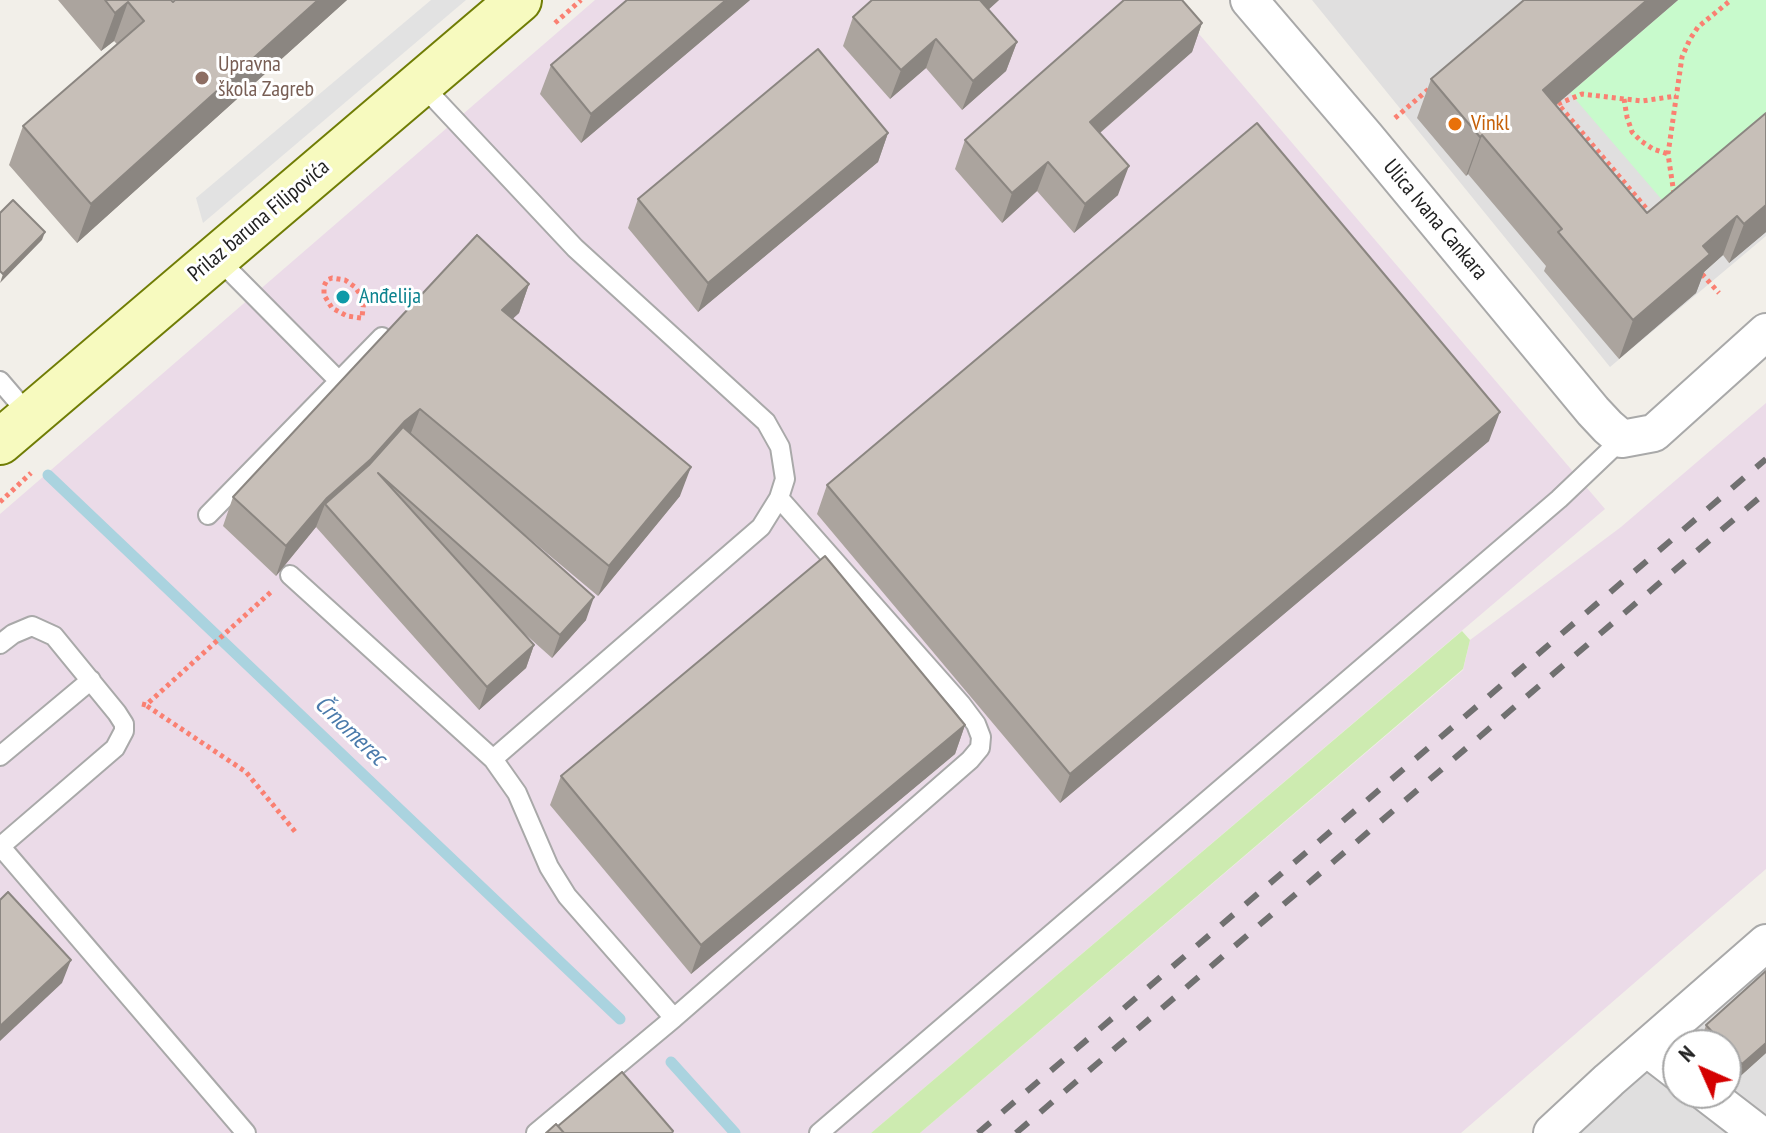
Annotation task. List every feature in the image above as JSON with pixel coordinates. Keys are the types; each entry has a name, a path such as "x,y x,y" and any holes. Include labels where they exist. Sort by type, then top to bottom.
{"main road":[{"name":"Prilaz baruna Filipovića","path":"15,429 519,0"}],"street":[{"name":"Ulica Ivana Cankara","path":"1249,0 1593,411 1622,439"},
{"path":"1622,439 1654,433 1766,332"},
{"path":"1564,1129 1647,1048 1766,943"},
{"path":"1647,1048 1662,1060"},
{"path":"1727,1109 1758,1133"}],"lane":[{"path":"421,84 575,248 766,422 780,447 785,479 779,498 761,527 493,759"},
{"path":"216,257 339,381"},
{"path":"208,515 394,325"},
{"path":"0,381 15,429"},
{"path":"819,1133 1559,499 1622,439"},
{"path":"536,1133 674,1018 958,771 980,748 981,737 976,724 961,704 779,498"},
{"path":"287,579 493,759 517,793 549,867 567,896 674,1018"},
{"path":"0,644 32,626 54,636 124,724 124,731 115,748 0,847 246,1133"},
{"path":"0,756 91,680"}],"path":[{"path":"1676,202 1668,154 1682,57 1698,27 1731,0"},
{"path":"1388,124 1436,82"},
{"path":"1656,220 1558,104 1582,94 1642,101 1676,96"},
{"path":"1624,99 1632,132 1653,149 1668,154"},
{"path":"1702,274 1719,293"},
{"path":"327,280 345,280 355,287 364,300 362,318 347,316 332,308 324,295 327,280"},
{"path":"158,693 287,579"},
{"path":"146,705 246,772 297,834"}],"shaded area":[{"path":"431,0 466,0 203,223 196,198"},
{"path":"595,0 1170,0 1605,509 871,1133 0,1133 0,514"},
{"path":"1312,0 1766,0 1766,236 1610,367"},
{"path":"1766,403 1766,869 1461,1133 920,1133 1463,670 1470,640 1621,527"},
{"path":"1766,961 1766,1133 1570,1133 1662,1052 1662,1109 1742,1109 1742,1029 1689,1029"}],"green space":[{"path":"1678,0 1766,0 1766,114 1663,201 1570,93"},
{"path":"1462,631 1470,640 1463,669 920,1133 871,1133"}],"building":[{"path":"105,0 318,0 91,204 23,126 144,21 128,2 115,13"},
{"path":"627,0 726,0 591,114 551,65"},
{"path":"872,0 980,0 1017,42 973,81 936,39 901,70 853,17"},
{"path":"1124,0 1182,0 1202,23 1090,122 1129,166 1085,204 1048,162 1012,193 965,140"},
{"path":"1524,0 1647,0 1543,90 1647,213 1766,113 1766,205 1744,224 1737,216 1703,246 1710,254 1633,320 1558,232 1562,229 1431,79"},
{"path":"818,49 888,133 708,283 638,199"},
{"path":"1257,123 1500,412 1070,774 827,485"},
{"path":"13,200 45,232 3,274 0,271 0,213"},
{"path":"477,235 529,284 502,310 691,467 609,566 420,409 327,498 286,546 233,497"},
{"path":"403,427 594,597 560,635 378,473 534,645 487,687 325,504 369,465"},
{"path":"825,556 965,725 701,945 561,776"},
{"path":"8,892 71,960 0,1026 0,900"},
{"path":"1766,971 1766,1043 1742,1064 1742,1029 1710,1029 1706,1025"},
{"path":"622,1072 672,1133 564,1133 558,1126"},
{"path":"556,1124 564,1133 546,1133"}],"waterway":[{"name":"Črnomerec","path":"48,475 620,1019"},
{"name":"Črnomerec","path":"671,1062 735,1133"}],"railway":[{"path":"978,1133 1766,459"},
{"path":"1016,1133 1766,492"}],"place":[{"name":"Upravna škola Zagreb","path":"202,78"},
{"name":"Vinkl","path":"1455,124"},
{"name":"Anđelija","path":"343,297"}]}
